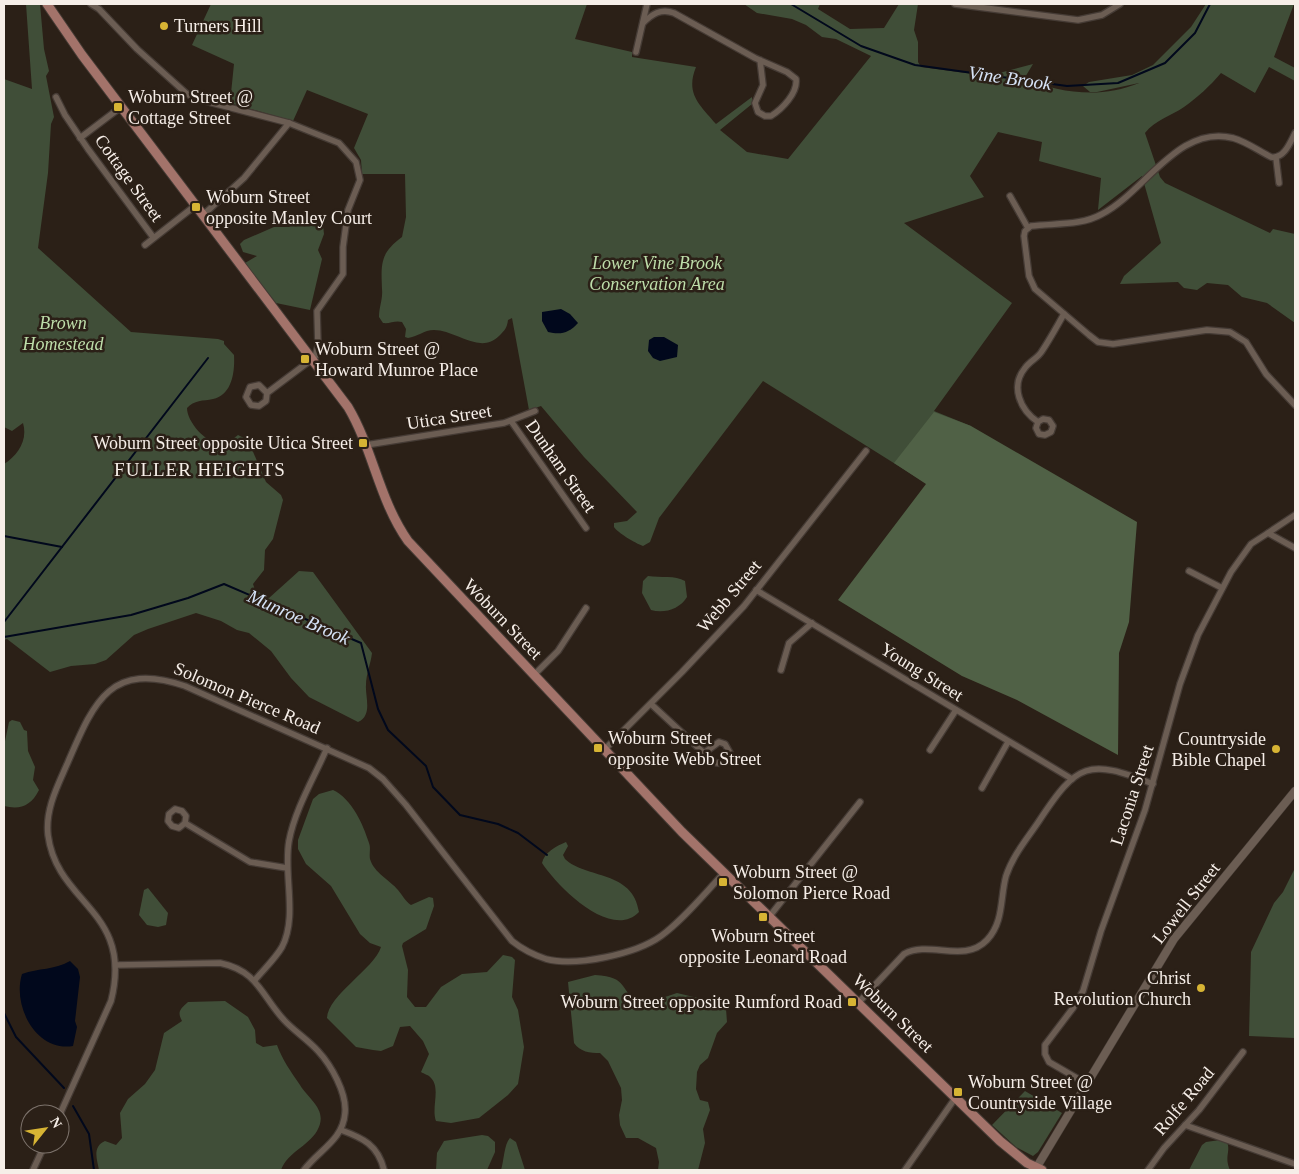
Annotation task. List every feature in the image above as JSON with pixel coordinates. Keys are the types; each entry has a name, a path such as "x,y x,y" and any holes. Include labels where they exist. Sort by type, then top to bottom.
{"main road":[{"name":"Woburn Street","path":"47,4 121,106 348,406 366,445 387,506 408,541 604,750 724,873 956,1098 1018,1156 1038,1169"},
{"name":"Lowell Street","path":"1038,1169 1174,939 1295,791"}],"street":[{"path":"91,4 99,9 137,49 187,94 197,99 289,123 339,143 349,151 360,173 360,180 348,210 343,247 343,274 317,311 318,346 313,360 267,393"},
{"path":"636,52 647,4"},
{"path":"666,4 674,12"},
{"path":"959,4 1078,20 1094,18 1105,14 1120,4"},
{"path":"643,23 656,12 667,10 674,12 760,60 787,72 796,79 794,92 771,116 765,116 758,112 755,103 763,85 760,60"},
{"name":"Cottage Street","path":"56,98 80,138 154,237"},
{"name":"Cottage Street","path":"80,138 121,106"},
{"path":"204,215 240,182 289,123"},
{"path":"1028,228 1080,221 1102,215 1179,151 1198,140 1220,136 1233,138 1276,158 1282,154 1295,133"},
{"path":"1276,158 1279,183"},
{"path":"1010,196 1028,228"},
{"name":"Cottage Street","path":"145,245 196,205"},
{"path":"1028,228 1024,236 1030,280 1037,291 1098,342 1108,344 1207,330 1230,332 1246,342 1266,374 1295,405"},
{"path":"1038,422 1021,404 1018,394 1019,382 1025,367 1041,352 1064,314"},
{"name":"Utica Street","path":"366,445 511,421 535,411"},
{"name":"Dunham Street","path":"511,421 586,528"},
{"name":"Webb Street","path":"604,750 720,632 756,590 866,451"},
{"name":"Laconia Street","path":"1087,1084 1049,1062 1045,1054 1045,1047 1083,991 1101,931 1153,784 1192,649 1222,588 1251,544 1295,514"},
{"path":"1268,533 1295,548"},
{"path":"1189,571 1222,588"},
{"name":"Young Street","path":"756,590 1072,779"},
{"path":"534,675 558,651 586,608"},
{"path":"780,670 789,643 812,623"},
{"name":"Solomon Pierce Road","path":"65,1104 111,1001 115,986 116,965 107,930 62,872 51,848 48,834 54,796 84,727 102,698 114,687 130,680 146,677 161,678 185,686 368,768 383,779 406,805 500,928 520,947 547,959 567,961 602,957 632,951 647,945 662,936 724,873"},
{"path":"651,704 704,753 718,764 728,760 730,753 725,744 718,742 704,753"},
{"path":"930,750 956,710"},
{"path":"982,788 1008,742"},
{"path":"255,980 272,960 285,938 288,915 287,868 291,833 327,748"},
{"path":"858,1002 904,954 914,949 928,948 960,952 985,942 999,921 1006,878 1014,857 1063,785 1080,772 1110,769 1153,784"},
{"path":"769,916 860,802"},
{"path":"185,823 250,862 287,868"},
{"path":"116,965 220,964 235,967 255,980 284,1020 317,1050 326,1062 345,1103 341,1130 330,1145 304,1170"},
{"name":"Rolfe Road","path":"1148,1170 1243,1052"},
{"path":"905,1170 956,1098"},
{"path":"1185,1125 1295,1164"},
{"path":"341,1130 360,1137 374,1147 384,1170"},
{"path":"33,1170 40,1154"}],"green space":[{"name":"Brown Homestead","path":"26,4 40,4 44,49 49,71 46,76 54,117 51,124 48,173 38,248 131,332 218,339 224,341 224,344 234,355 233,375 228,388 219,397 193,403 187,408 188,414 198,431 215,443 225,443 238,435 248,440 266,482 281,495 283,500 273,539 265,550 264,570 253,584 255,590 269,598 299,571 313,572 372,653 366,681 367,710 363,719 358,722 309,697 291,678 271,651 249,633 196,613 134,635 106,660 95,664 71,666 50,672 7,639 4,640 4,464 14,456 21,446 24,429 23,423 12,431 4,427 4,79 32,89"},
{"name":"Lower Vine Brook Conservation Area","path":"211,4 587,4 575,39 632,52 632,57 696,67 693,76 693,92 700,105 716,124 752,97 752,104 720,130 747,152 788,159 871,56 836,39 822,37 806,25 792,19 757,13 744,4 820,4 818,9 850,29 884,28 899,4 918,4 914,30 918,42 918,62 921,67 988,76 1033,64 1024,79 1067,91 1090,92 1083,86 1089,82 1132,75 1153,65 1191,27 1206,4 1294,4 1274,57 1295,68 1295,81 1269,67 1255,93 1221,73 1194,99 1179,110 1163,118 1145,133 1160,177 1165,183 1270,233 1273,229 1295,234 1295,323 1267,303 1242,297 1228,285 1207,283 1197,290 1184,288 1178,282 1120,284 1124,276 1161,243 1142,176 1098,210 1101,178 1039,161 1042,142 998,132 970,176 984,197 904,223 1012,303 934,411 971,426 932,487 763,381 659,518 650,542 643,546 627,538 614,527 614,523 627,521 637,512 584,457 541,406 529,410 512,318 508,320 505,329 499,336 492,341 484,343 434,330 408,338 405,337 406,329 402,322 383,323 379,317 382,296 383,260 389,248 402,237 406,217 405,174 362,174 361,160 354,148 368,114 307,90 293,121 230,103 234,64 192,45","holes":["1139,83 1125,88 1098,92"]},
{"path":"313,213 322,217 324,234 318,250 322,259 310,310 276,303 245,263 257,256 243,252 240,244 244,240 274,227 289,227"},
{"path":"934,412 971,426 1137,522 1129,622 1119,653 1118,755 1017,700 962,676 838,600 926,484 894,463"},
{"path":"648,576 672,577 685,581 687,597 680,605 671,610 651,610 642,593 643,581"},
{"path":"12,720 20,722 24,730 27,731 28,751 35,767 33,780 39,790 29,803 20,807 4,806 4,746 9,722"},
{"path":"333,790 346,799 356,813 364,828 370,847 370,859 375,868 395,886 411,905 429,897 433,898 434,906 426,929 403,943 402,946 408,970 407,997 415,1007 426,1007 441,987 462,974 487,972 503,955 512,957 515,960 512,997 518,1010 524,1047 518,1084 508,1095 479,1118 451,1123 436,1121 434,1082 429,1076 421,1072 429,1054 423,1041 410,1026 400,1027 393,1046 381,1051 356,1047 327,1018 329,1009 335,1000 370,964 381,947 370,943 360,934 331,886 306,864 298,849 298,840 313,799 319,794"},
{"path":"566,842 568,846 563,855 565,859 585,870 608,877 628,889 635,898 639,912 627,919 614,920 586,907 572,896 549,873 542,863 548,853"},
{"path":"1295,868 1295,1038 1249,1036 1251,952 1274,903 1283,892"},
{"path":"148,888 168,913 166,925 158,927 147,925 139,915 144,890"},
{"path":"595,975 614,978 619,981 641,1005 677,993 719,1003 726,1009 727,1022 717,1033 708,1058 700,1065 697,1072 696,1089 700,1100 708,1102 710,1110 703,1129 705,1143 698,1170 658,1170 659,1162 656,1148 638,1138 626,1138 620,1125 619,1115 622,1100 621,1088 608,1061 600,1053 582,1050 574,1043 568,982"},
{"path":"225,1001 248,1017 255,1030 256,1043 263,1047 277,1045 290,1070 319,1111 321,1117 320,1124 313,1137 288,1159 281,1170 99,1170 96,1154 98,1147 105,1141 116,1145 122,1138 120,1113 128,1099 145,1084 155,1070 164,1033 182,1021 181,1009 188,1002"},
{"path":"1025,1091 1062,1113 1038,1152 1033,1156 1016,1147 992,1125"},
{"path":"482,1135 488,1136 495,1142 495,1152 487,1170 436,1170 437,1153 444,1141"},
{"path":"510,1138 516,1142 525,1170 501,1170 505,1148"},
{"path":"1220,1140 1227,1142 1230,1170 1189,1170 1202,1145 1206,1142"}],"water":[{"path":"561,309 570,314 578,323 564,332 548,332 542,321 542,312"},
{"path":"654,337 664,337 678,345 677,357 660,361 653,358 648,351 649,340"},
{"path":"70,961 78,969 80,977 75,1021 77,1027 73,1046 60,1046 48,1042 30,1024 24,1012 20,987 22,974 58,966"}],"waterway":[{"name":"Vine Brook","path":"791,4 861,46 915,65 1067,86 1118,83 1165,63 1195,33 1210,4"},
{"path":"4,622 208,358"},
{"path":"4,536 62,547"},
{"name":"Munroe Brook","path":"4,637 131,615 188,598 224,584 361,643 378,709 388,730 426,766 433,787 460,815 498,824 518,833 547,855"},
{"name":"Munroe Brook","path":"4,1013 16,1037 64,1088"},
{"name":"Munroe Brook","path":"73,1106 89,1134 94,1170"}],"place":[{"name":"Turners Hill","path":"164,26"},
{"name":"Woburn Street @ Cottage Street","path":"118,107"},
{"name":"Woburn Street opposite Manley Court","path":"196,207"},
{"name":"Woburn Street @ Howard Munroe Place","path":"305,359"},
{"name":"Woburn Street opposite Utica Street","path":"363,443"},
{"name":"Woburn Street opposite Webb Street","path":"598,748"},
{"name":"Countryside Bible Chapel","path":"1276,749"},
{"name":"Woburn Street @ Solomon Pierce Road","path":"723,882"},
{"name":"Woburn Street opposite Leonard Road","path":"763,917"},
{"name":"Christ Revolution Church","path":"1201,988"},
{"name":"Woburn Street opposite Rumford Road","path":"852,1002"},
{"name":"Woburn Street @ Countryside Village","path":"958,1092"}],"district":[{"name":"FULLER HEIGHTS","path":"200,469"}]}
